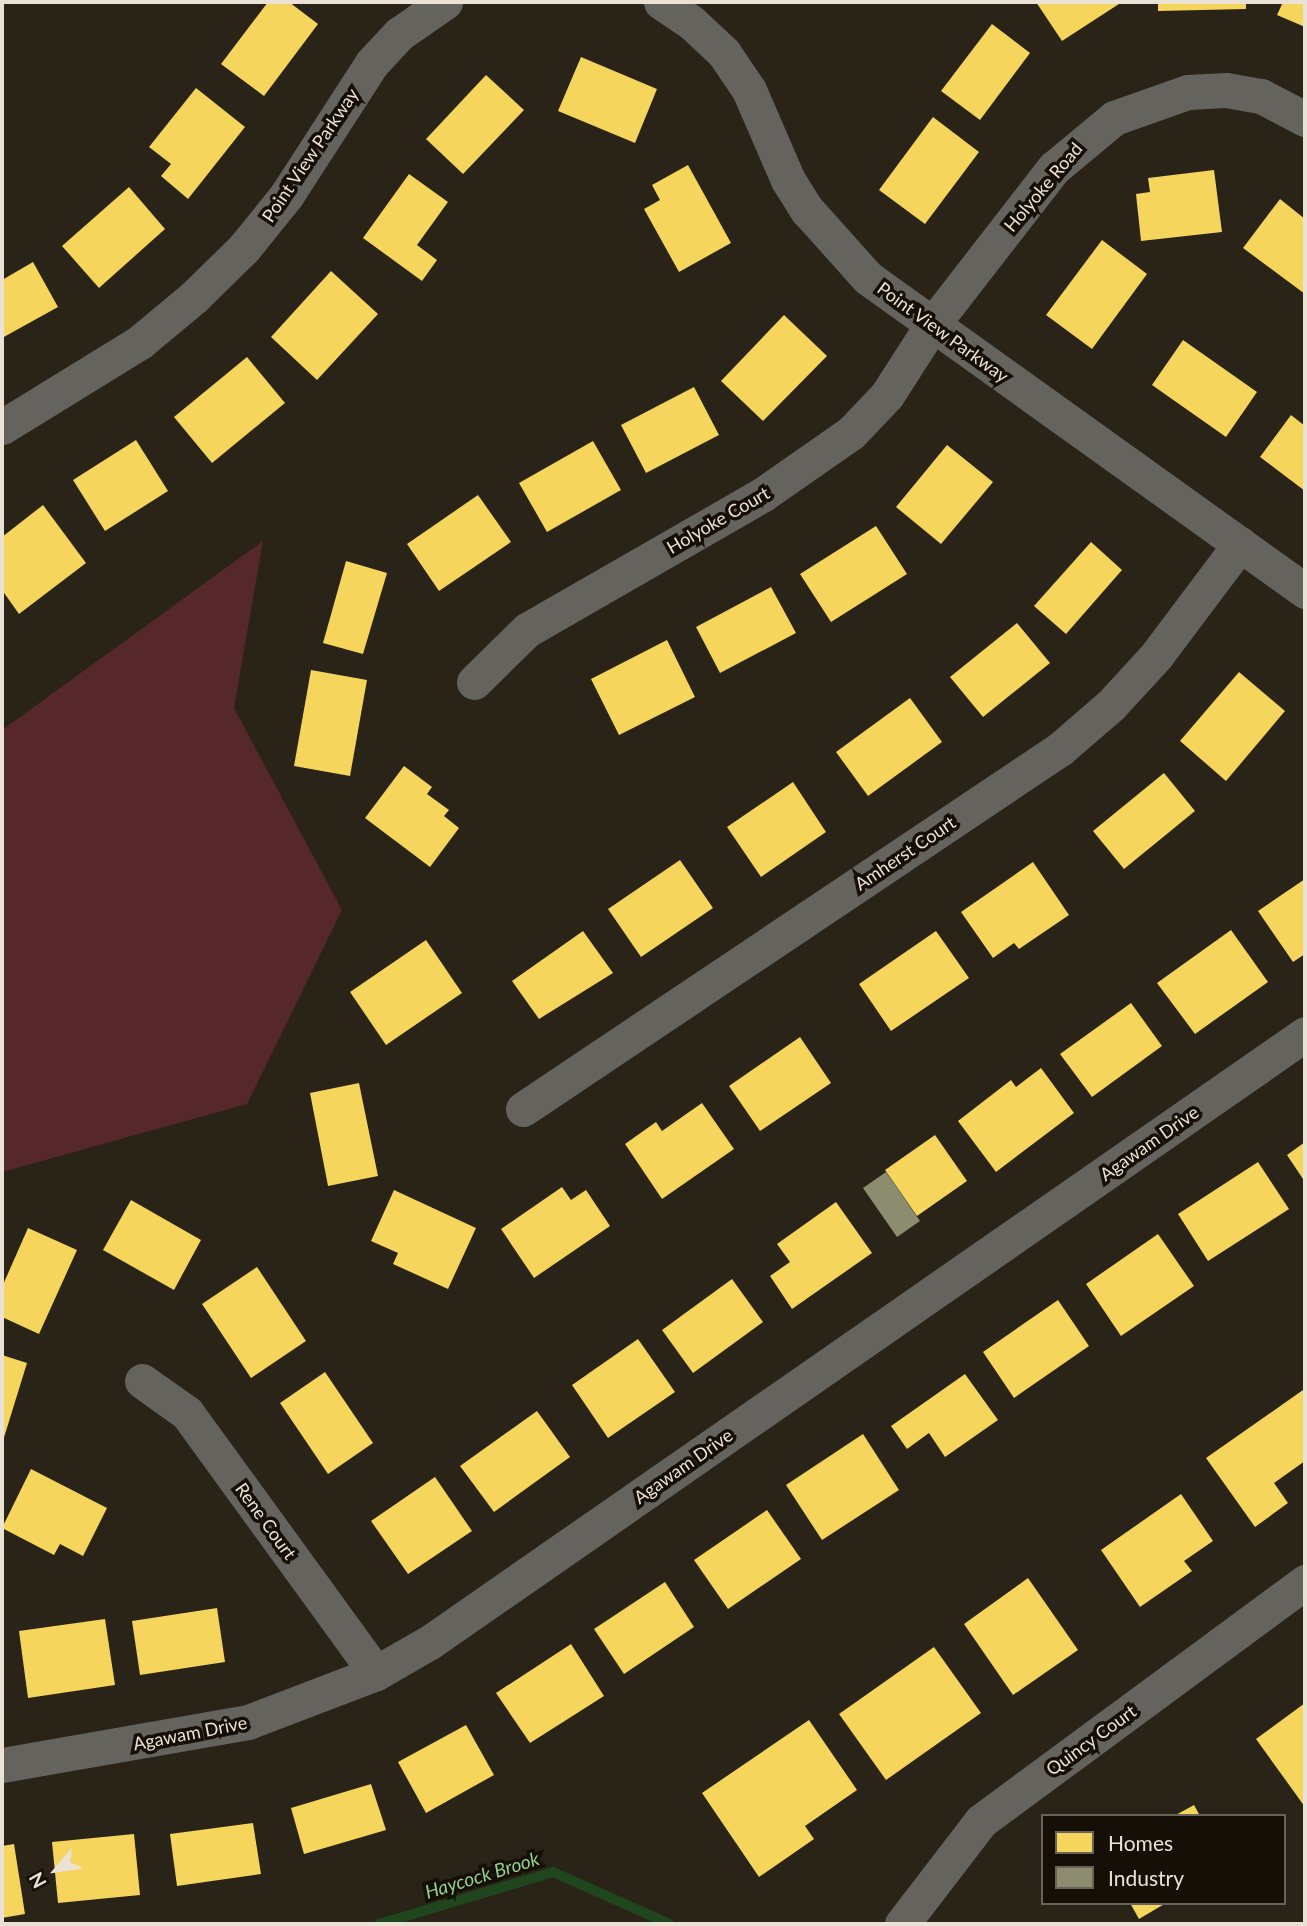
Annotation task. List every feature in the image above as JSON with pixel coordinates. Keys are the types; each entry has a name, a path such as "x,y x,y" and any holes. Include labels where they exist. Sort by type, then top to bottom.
{"street":[{"name":"Point View Parkway","path":"2,427 140,342 194,298 244,248 286,196 372,63 399,34 445,2"},
{"name":"Point View Parkway","path":"661,2 691,22 724,53 749,90 788,180 841,253 932,325 1305,591"},
{"name":"Holyoke Road","path":"932,325 1054,168 1114,118 1151,101 1188,92 1226,90 1261,96 1305,119"},
{"name":"Holyoke Court","path":"474,682 527,630 808,467 887,395 932,325"},
{"name":"Amherst Court","path":"523,1109 1060,749 1111,705 1156,656 1240,544"},
{"name":"Agawam Drive","path":"2,1765 247,1722 376,1673 430,1642 1305,1034"},
{"name":"Rene Court","path":"142,1381 187,1413 376,1673"},
{"name":"Quincy Court","path":"902,1924 981,1821 1305,1582"}],"shaded area":[{"path":"263,541 234,708 342,910 247,1104 2,1172 2,730"}],"building: Homes":[{"path":"268,2 289,2 318,24 264,96 221,64"},
{"path":"1036,2 1122,2 1062,41"},
{"path":"1158,2 1246,2 1246,9 1158,11"},
{"path":"1283,2 1305,2 1305,27 1277,15"},
{"path":"992,24 1030,53 980,120 941,91"},
{"path":"581,57 657,89 635,143 558,111"},
{"path":"486,75 524,110 463,174 426,139"},
{"path":"196,88 245,127 188,199 161,176 171,164 149,147"},
{"path":"933,117 979,152 925,224 879,190"},
{"path":"688,165 731,243 679,272 644,209 660,200 652,185"},
{"path":"1214,170 1222,232 1141,241 1136,194 1150,192 1148,178"},
{"path":"409,174 448,202 417,245 437,260 422,281 363,238"},
{"path":"129,187 165,229 99,288 62,246"},
{"path":"1280,199 1305,219 1305,294 1243,248"},
{"path":"1102,240 1147,274 1092,349 1046,315"},
{"path":"33,262 58,307 2,338 2,280"},
{"path":"331,271 378,314 317,380 271,337"},
{"path":"784,315 827,356 763,421 721,381"},
{"path":"1183,340 1257,392 1226,437 1152,385"},
{"path":"247,357 285,403 212,463 174,417"},
{"path":"694,387 719,435 646,473 621,425"},
{"path":"1291,415 1305,426 1305,491 1260,457"},
{"path":"136,440 168,491 105,531 73,480"},
{"path":"593,441 621,490 547,532 519,483"},
{"path":"947,445 993,482 941,544 896,507"},
{"path":"478,495 511,542 439,591 407,544"},
{"path":"43,505 86,563 19,614 2,590 2,537"},
{"path":"876,526 907,574 831,622 800,574"},
{"path":"1091,542 1122,570 1066,634 1034,606"},
{"path":"346,561 387,573 363,654 323,643"},
{"path":"771,587 796,633 720,673 696,627"},
{"path":"1017,623 1050,663 983,717 950,677"},
{"path":"667,640 695,697 619,735 591,679"},
{"path":"311,670 367,680 350,776 294,766"},
{"path":"1239,672 1285,711 1226,781 1180,741"},
{"path":"910,698 942,742 868,796 836,752"},
{"path":"404,766 432,787 427,794 449,810 444,816 459,828 430,867 365,818"},
{"path":"1164,773 1195,811 1124,869 1093,831"},
{"path":"793,782 826,832 761,877 727,827"},
{"path":"680,860 713,908 641,957 608,909"},
{"path":"1033,862 1069,915 1019,949 1014,943 993,958 961,912"},
{"path":"1305,879 1305,954 1293,962 1258,911"},
{"path":"1231,930 1268,982 1195,1034 1157,983"},
{"path":"583,931 613,973 539,1019 512,981"},
{"path":"936,931 969,978 891,1031 859,984"},
{"path":"426,940 462,993 386,1045 350,992"},
{"path":"1131,1003 1162,1046 1092,1097 1060,1054"},
{"path":"800,1037 831,1083 760,1131 729,1086"},
{"path":"1041,1068 1074,1113 996,1172 958,1121 1011,1080 1016,1087"},
{"path":"359,1083 378,1176 328,1186 310,1093"},
{"path":"702,1103 734,1149 662,1199 625,1144 656,1122 662,1131"},
{"path":"935,1135 967,1181 917,1216 885,1170"},
{"path":"1305,1142 1305,1182 1287,1155"},
{"path":"1258,1162 1289,1209 1208,1261 1178,1214"},
{"path":"562,1187 571,1200 586,1190 610,1226 534,1278 501,1229"},
{"path":"394,1190 476,1228 448,1289 393,1264 398,1253 371,1241"},
{"path":"131,1200 201,1240 174,1290 103,1250"},
{"path":"836,1202 872,1253 792,1309 770,1276 790,1262 777,1244"},
{"path":"28,1228 77,1250 39,1334 2,1317 2,1287"},
{"path":"1158,1234 1194,1286 1121,1336 1086,1284"},
{"path":"257,1267 306,1341 251,1378 202,1304"},
{"path":"732,1279 763,1322 693,1373 662,1330"},
{"path":"1058,1300 1089,1346 1014,1398 983,1352"},
{"path":"638,1339 675,1392 608,1438 572,1385"},
{"path":"2,1355 27,1363 2,1444"},
{"path":"325,1372 373,1443 328,1474 280,1403"},
{"path":"965,1374 998,1420 945,1457 929,1433 907,1449 891,1426"},
{"path":"1303,1390 1305,1461 1274,1483 1288,1503 1255,1527 1206,1458"},
{"path":"537,1411 570,1457 494,1512 460,1466"},
{"path":"863,1434 899,1490 822,1540 786,1485"},
{"path":"31,1469 107,1508 83,1556 60,1544 54,1555 2,1528"},
{"path":"435,1477 472,1531 408,1574 371,1521"},
{"path":"1181,1494 1213,1541 1184,1561 1192,1571 1140,1607 1101,1550"},
{"path":"767,1510 801,1559 728,1609 694,1560"},
{"path":"1028,1578 1078,1650 1013,1695 964,1624"},
{"path":"665,1582 694,1627 624,1674 594,1629"},
{"path":"217,1608 225,1662 140,1675 132,1621"},
{"path":"105,1619 115,1685 28,1698 19,1631"},
{"path":"571,1644 604,1696 530,1743 496,1693"},
{"path":"934,1647 981,1713 886,1780 839,1714"},
{"path":"1305,1703 1305,1807 1256,1739"},
{"path":"809,1720 857,1790 805,1826 814,1839 759,1877 702,1793"},
{"path":"466,1725 494,1775 426,1813 398,1762"},
{"path":"371,1784 386,1830 304,1854 291,1808"},
{"path":"1194,1805 1199,1814 1178,1814"},
{"path":"253,1823 261,1874 177,1886 170,1834"},
{"path":"134,1834 140,1895 58,1903 52,1842"},
{"path":"14,1844 25,1914 2,1918 2,1846"},
{"path":"1131,1905 1163,1905 1139,1919"}],"building: Industry":[{"path":"886,1172 920,1221 897,1237 863,1188"}],"waterway":[{"name":"Haycock Brook","path":"379,1924 553,1872 669,1924"}]}
